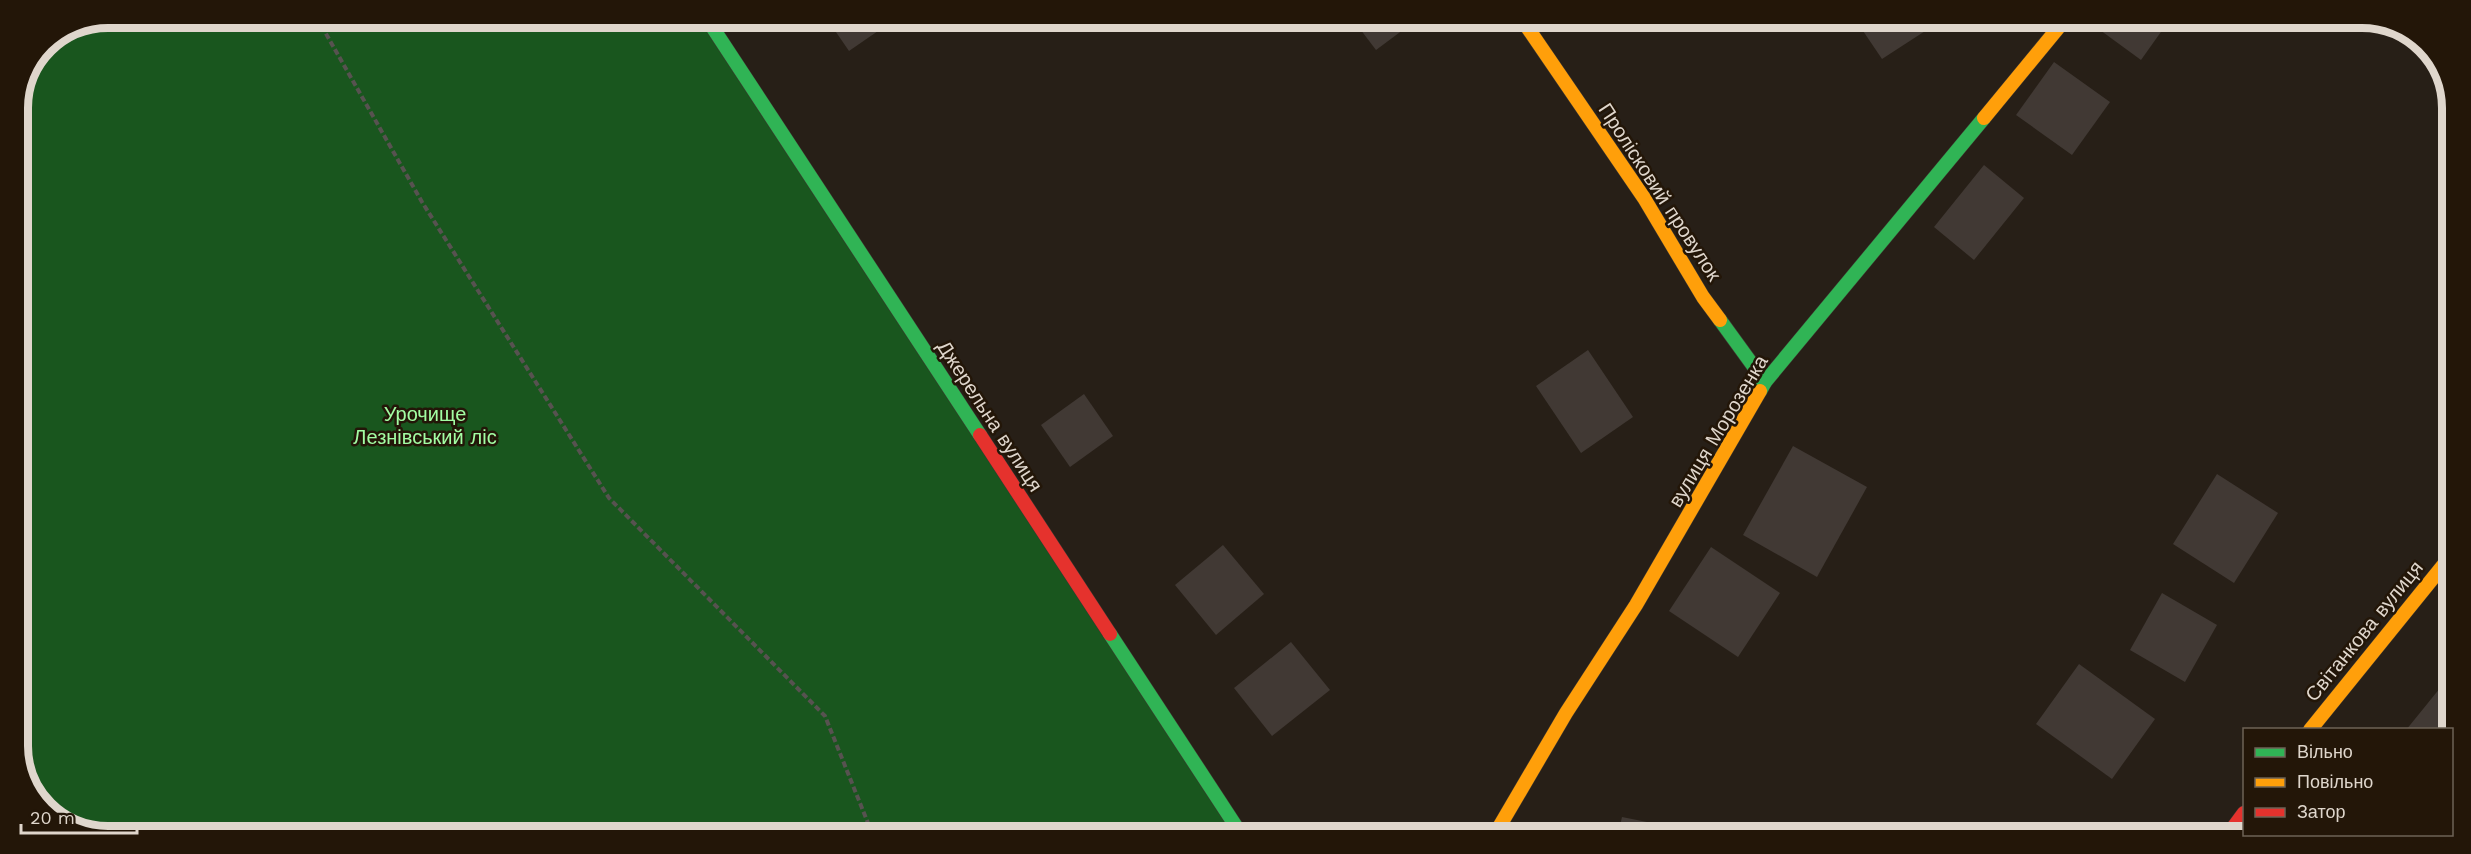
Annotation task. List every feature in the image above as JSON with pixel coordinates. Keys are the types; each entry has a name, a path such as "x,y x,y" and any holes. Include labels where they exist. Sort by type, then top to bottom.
{"street":[{"name":"Джерельна вулиця","path":"713,28 1236,826"},
{"name":"Пролісковий провулок","path":"1528,28 1644,198 1703,297 1765,382"},
{"name":"вулиця Морозенка","path":"1500,826 1566,713 1636,605 1765,382 2058,28"},
{"name":"Світанкова вулиця","path":"2311,728 2442,566"}],"path":[{"path":"323,28 422,202 609,498 825,716 869,826"}],"green space":[{"name":"Урочище Лезнівський ліс","path":"108,28 713,28 1236,826 108,826 83,821 60,809 39,786 29,751 28,108 35,78 42,64 52,52 64,42 78,35"}],"building":[{"path":"833,28 882,28 849,51"},
{"path":"1359,28 1406,28 1376,50"},
{"path":"1861,28 1930,28 1882,59"},
{"path":"2097,28 2164,28 2141,60"},
{"path":"2054,62 2110,102 2072,155 2016,115"},
{"path":"1984,165 2024,198 1974,260 1934,227"},
{"path":"1588,350 1633,417 1581,453 1536,386"},
{"path":"1084,394 1113,436 1070,467 1041,425"},
{"path":"1793,446 1867,487 1817,577 1743,535"},
{"path":"2217,474 2278,513 2234,583 2173,544"},
{"path":"1223,545 1264,594 1216,635 1175,585"},
{"path":"1711,547 1780,593 1738,657 1669,611"},
{"path":"2162,593 2217,625 2185,682 2130,650"},
{"path":"1291,642 1330,690 1272,736 1234,688"},
{"path":"2079,664 2155,719 2112,779 2036,724"},
{"path":"2442,686 2442,728 2408,728"},
{"path":"1622,817 1667,826 1620,826"}],"traffic: fast":[{"path":"713,28 980,435"},
{"path":"1760,391 1765,382 1984,118"},
{"path":"1720,320 1765,382"},
{"path":"1110,634 1236,826"}],"traffic: slow":[{"path":"1528,28 1644,198 1703,297 1720,320"},
{"path":"1984,118 2058,28"},
{"path":"1500,826 1566,713 1636,605 1760,391"},
{"path":"2312,728 2442,567"}],"traffic: jam":[{"path":"980,435 1110,634"},
{"path":"2234,826 2243,814"}]}
